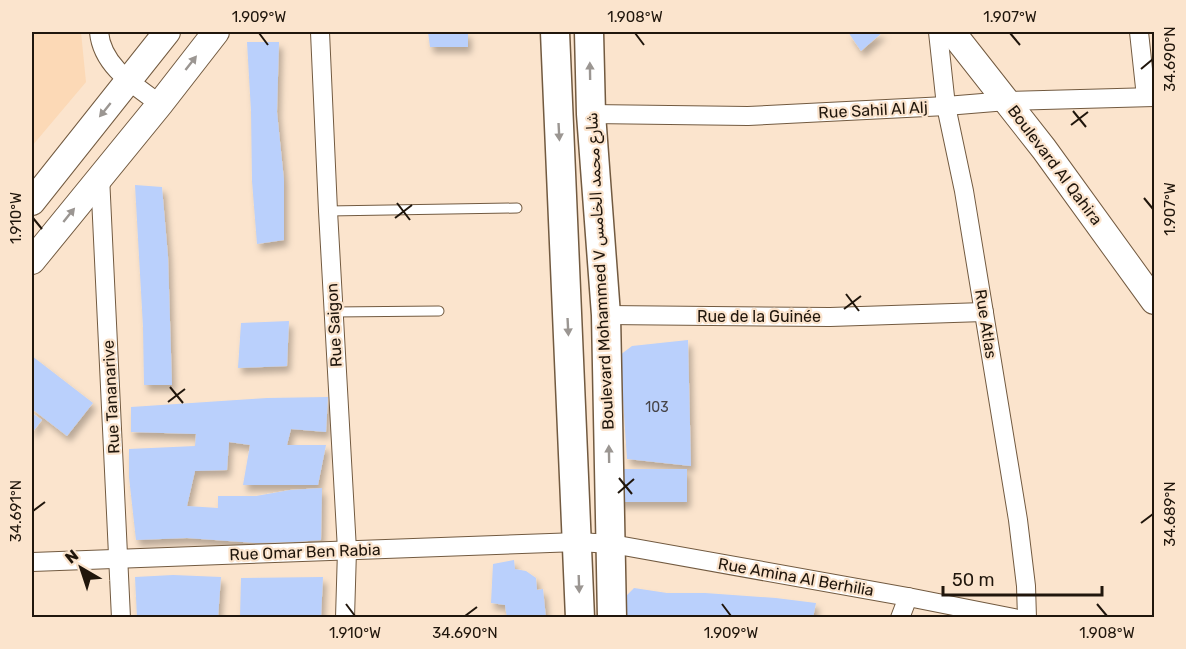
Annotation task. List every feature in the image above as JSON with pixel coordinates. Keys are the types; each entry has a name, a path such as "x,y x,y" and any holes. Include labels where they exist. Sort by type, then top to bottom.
{"main road":[{"path":"32,202 167,32"},
{"path":"32,261 216,32"},
{"name":"Boulevard Mohammed V شارع محمد الخامس","path":"555,32 580,618"},
{"name":"Boulevard Mohammed V شارع محمد الخامس","path":"589,32 591,114 606,315 612,618"},
{"name":"Boulevard Al Qahira","path":"952,32 1044,149 1155,301"}],"street":[{"path":"99,32 104,50 111,63 129,81 160,104"},
{"name":"Rue Saigon","path":"320,32 347,550 345,618"},
{"name":"Rue Atlas","path":"938,32 946,106 964,191 1018,520 1026,586 1027,618"},
{"path":"1139,32 1150,97"},
{"name":"Rue Sahil Al Alj","path":"591,114 748,116 1007,101 1150,97"},
{"name":"Rue Tananarive","path":"100,176 121,618"},
{"name":"Rue de la Guinée","path":"606,315 830,317 984,312"},
{"name":"Rue Amina Al Berhilia","path":"578,542 612,544 1014,618"},
{"name":"Rue Omar Ben Rabia","path":"32,562 578,542"},
{"path":"900,618 908,597"}],"lane":[{"path":"328,211 517,208"},
{"path":"333,312 439,311"}],"shaded area":[{"path":"32,32 81,32 86,82 32,146"}],"building":[{"path":"428,32 468,32 468,47 430,47"},
{"path":"848,32 883,32 861,51"},
{"path":"247,42 279,42 277,112 284,180 284,240 257,244 252,181"},
{"path":"135,185 162,187 168,256 172,385 144,385"},
{"path":"289,321 287,366 238,368 241,323"},
{"path":"688,340 691,466 627,459 620,355 632,346"},
{"path":"32,356 93,403 67,436 32,409"},
{"path":"328,397 326,432 291,429 287,445 326,445 318,485 243,485 250,445 229,442 227,470 195,471 187,506 218,508 218,496 256,496 290,490 322,488 321,540 256,543 187,538 136,540 129,477 129,449 195,446 196,434 131,432 131,407 267,398"},
{"path":"32,413 42,420 32,433"},
{"path":"617,469 687,469 687,502 617,502"},
{"path":"514,560 515,569 526,571 536,578 537,590 543,589 546,618 507,618 505,605 491,603 493,564"},
{"path":"173,575 221,577 218,618 137,618 135,577"},
{"path":"323,577 321,618 240,618 241,578"},
{"path":"634,588 667,593 705,593 816,603 813,618 622,618 622,600"}]}
